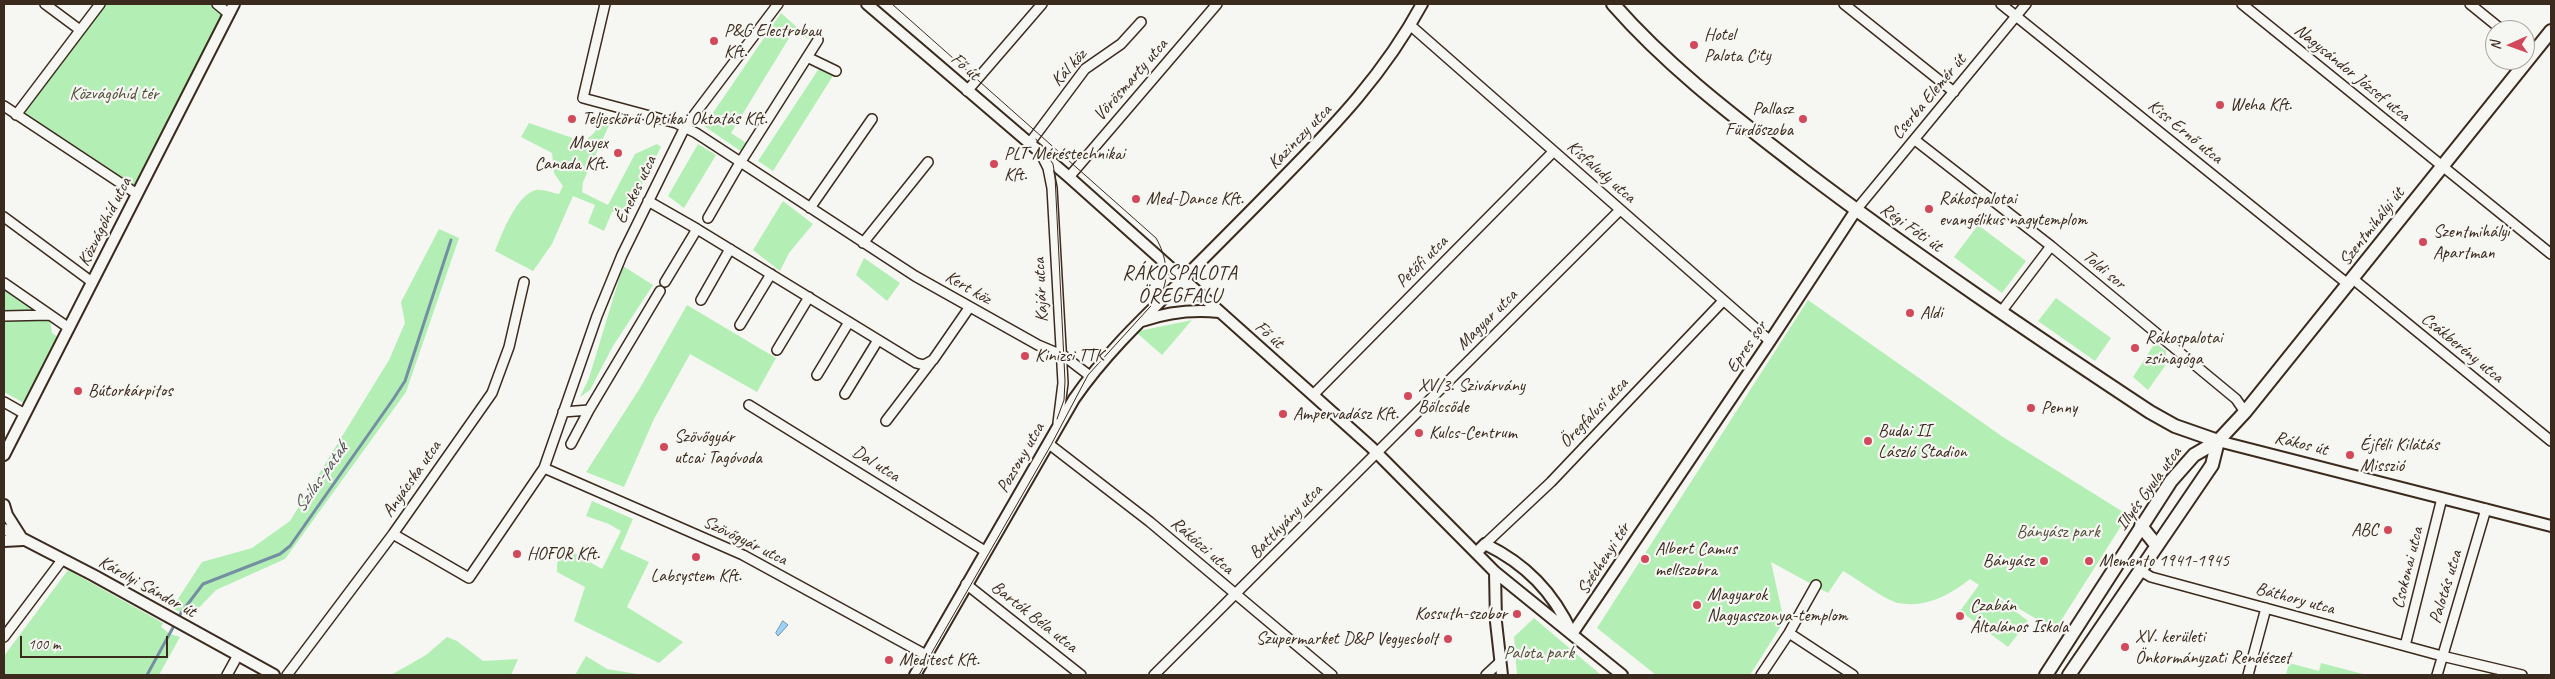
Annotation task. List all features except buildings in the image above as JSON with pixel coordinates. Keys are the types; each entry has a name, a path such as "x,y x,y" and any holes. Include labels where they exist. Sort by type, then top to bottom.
{"main road":[{"name":"Régi Fóti út","path":"1613,4 1670,63 1710,98 1856,210 2001,312 2150,412 2175,426 2218,441"},
{"name":"Szentmihályi út","path":"2535,46 2551,32"},
{"name":"Szentmihályi út","path":"2218,441 2245,412 2351,282 2515,70"},
{"name":"Illyés Gyula utca","path":"2046,675 2172,481 2194,454 2218,441"},
{"path":"2069,675 2212,465 2218,441"},
{"path":"2141,526 2157,546"}],"street":[{"path":"45,4 80,30"},
{"path":"16,115 100,4"},
{"path":"217,4 229,14"},
{"name":"Közvágóhíd utca","path":"4,455 234,4"},
{"name":"Kert köz","path":"605,4 583,98 685,127 741,161 863,243 969,308 1060,355 1090,376"},
{"name":"Énekes utca","path":"393,534 469,578 544,468 608,290 648,201 685,127 778,4"},
{"name":"Fő út","path":"867,4 1184,278 1219,312 1376,453 1495,572"},
{"path":"967,91 1042,4"},
{"name":"Vörösmarty utca","path":"1069,177 1217,4"},
{"name":"Kazinczy utca","path":"1184,278 1356,102 1410,25 1422,4"},
{"path":"1844,4 1954,92"},
{"name":"Kiss Ernő utca","path":"2001,4 2351,282"},
{"name":"Cserba Elemér út","path":"1856,210 2026,4"},
{"name":"Nagysándor József utca","path":"2242,4 2441,167 2551,254"},
{"path":"2470,4 2490,20"},
{"name":"Kál köz","path":"1029,144 1085,69 1121,44 1141,22"},
{"name":"Kisfaludy utca","path":"1410,25 1770,342"},
{"path":"708,218 741,161 818,40"},
{"path":"807,57 836,72"},
{"path":"4,106 137,194"},
{"path":"810,208 872,119"},
{"name":"Toldi sor","path":"1915,140 2051,246 2236,399 2245,412"},
{"name":"Kajár utca","path":"1040,152 1048,168 1052,183 1062,383 1057,428"},
{"name":"Petőfi utca","path":"1313,395 1553,152"},
{"path":"863,243 928,162"},
{"path":"648,201 916,363 924,364 933,360"},
{"name":"Magyar utca","path":"1376,453 1620,210"},
{"name":"Epres sor","path":"1662,500 1770,342 1856,210"},
{"path":"4,217 92,282"},
{"path":"665,282 697,229"},
{"path":"2001,312 2051,246"},
{"path":"701,300 730,249"},
{"path":"740,325 771,274"},
{"name":"Pozsony utca","path":"915,675 985,551 1057,428 1090,376 1138,322 1184,278"},
{"name":"Anyácska utca","path":"287,675 393,534 492,394 510,347 524,282"},
{"name":"Csákberény utca","path":"2351,282 2551,441"},
{"path":"4,284 69,328"},
{"path":"571,444 588,410 660,291"},
{"path":"777,350 809,297"},
{"name":"Öregfalusi utca","path":"1485,544 1550,482 1723,301"},
{"path":"886,421 933,360 969,308"},
{"path":"1138,322 1177,312 1195,310 1219,312"},
{"path":"4,316 50,315"},
{"path":"817,375 849,322"},
{"path":"845,394 878,340"},
{"path":"4,402 25,414"},
{"name":"Dal utca","path":"749,405 985,551"},
{"path":"563,412 588,410"},
{"name":"Rákos út","path":"2218,441 2551,526"},
{"name":"Rákóczi utca","path":"1048,444 1150,522 1332,675"},
{"name":"Batthyány utca","path":"1154,675 1236,596 1376,453"},
{"name":"Szövőgyár utca","path":"544,468 743,555 926,655"},
{"name":"Csokonai utca","path":"2405,646 2442,498"},
{"name":"Széchenyi tér","path":"1572,634 1662,500"},
{"path":"4,505 7,515 23,540 4,541"},
{"name":"Palotás utca","path":"2437,675 2486,509"},
{"name":"Károlyi Sándor út","path":"4,529 169,616 274,675"},
{"path":"1477,552 1485,544"},
{"name":"Széchenyi tér","path":"1485,544 1520,566 1548,591 1560,608 1572,634"},
{"path":"4,637 62,560"},
{"name":"Báthory utca","path":"2141,570 2151,577 2442,656 2522,675"},
{"path":"1495,572 1502,675"},
{"name":"Széchenyi tér","path":"1495,572 1622,675"},
{"name":"Bartók Béla utca","path":"966,584 1081,675"},
{"path":"1760,675 1789,633 1816,585"},
{"path":"2248,675 2266,608"},
{"path":"1789,633 1853,675"},
{"path":"227,675 238,656"},
{"path":"1486,675 1500,662"}],"green space":[{"name":"Közvágóhíd tér","path":"100,4 217,4 229,14 137,194 16,115"},
{"path":"781,13 812,41 794,30 731,133 748,144 742,152 704,126"},
{"path":"822,64 836,71 773,171 758,161"},
{"path":"598,121 611,121 583,182 582,192 608,205 635,154 657,144 661,147 628,211 612,212 604,231 588,223 595,205 573,196 552,244 533,271 495,251 511,216 522,199 536,190 559,194 563,186 554,173 552,153 521,137 529,123 584,142 595,132"},
{"path":"698,144 716,155 684,208 668,196"},
{"path":"783,201 813,224 789,253 780,271 753,250"},
{"path":"1978,225 2026,261 2002,293 1954,257"},
{"path":"439,229 459,238 406,392 285,559 216,590 190,617 172,608 202,562 252,548 290,521 389,360 405,323 401,302"},
{"path":"864,258 900,283 887,301 856,275"},
{"path":"623,266 653,285 613,346 590,390 580,397 589,378"},
{"path":"4,286 50,319 52,333 58,337 24,403 4,392"},
{"path":"2056,298 2111,338 2095,361 2038,321"},
{"name":"Bányász park","path":"1808,300 2003,437 2128,515 2055,630 1991,592 2028,621 2008,647 1960,611 1979,585 1970,579 1954,591 1936,599 1918,604 1908,604 1898,603 1886,598 1843,571 1828,593 1771,562 1784,621 1750,675 1656,675 1597,628"},
{"path":"687,305 776,358 757,392 690,354 654,419 624,487 586,472 640,388"},
{"path":"1192,320 1162,355 1137,333 1139,331"},
{"path":"2155,343 2166,351 2165,366 2148,390 2133,377"},
{"path":"592,501 633,519 620,549 649,562 627,607 683,642 659,663 574,621 585,587 557,572 557,564 565,548 602,569 621,531 609,524 586,516"},
{"path":"68,570 163,623 161,627 170,634 180,637 159,675 4,675 4,656"},
{"name":"Palota park","path":"1534,618 1601,675 1517,675 1514,637"},
{"path":"447,637 457,641 483,661 518,659 511,675 391,675 426,655"},
{"path":"586,656 607,669 643,675 575,675"},
{"path":"2289,663 2319,671 2321,663 2363,674 2286,675"}],"water":[{"path":"783,621 788,625 778,636 776,633"}],"waterway":[{"name":"Szilas-patak","path":"147,675 181,613 203,584 280,554 290,546 394,398 405,381 451,240"}],"tram line":[{"path":"892,4 1156,238 1165,260 1166,268 1165,283 1159,297 1088,375 1051,445 919,675"},
{"path":"1036,139 1053,164 1055,176 1065,381 1064,400 1057,419"}],"place":[{"name":"P&G Electrobau Kft.","path":"714,41"},
{"name":"Hotel Palota City","path":"1694,45"},
{"name":"Weha Kft.","path":"2220,105"},
{"name":"Teljeskörű Optikai Oktatás Kft.","path":"572,119"},
{"name":"Pallasz Fürdőszoba","path":"1803,119"},
{"name":"Mayex Canada Kft.","path":"618,153"},
{"name":"PLT Méréstechnikai Kft.","path":"994,164"},
{"name":"Med-Dance Kft.","path":"1136,199"},
{"name":"Rákospalotai evangélikus nagytemplom","path":"1929,209"},
{"name":"Szentmihályi Apartman","path":"2423,242"},
{"name":"Aldi","path":"1910,313"},
{"name":"Rákospalotai zsinagóga","path":"2135,348"},
{"name":"Kinizsi TTK","path":"1025,356"},
{"name":"Bútorkárpitos","path":"78,391"},
{"name":"XV/3. Szivárvány Bölcsőde","path":"1408,396"},
{"name":"Penny","path":"2031,408"},
{"name":"Ampervadász Kft.","path":"1283,414"},
{"name":"Kulcs-Centrum","path":"1419,433"},
{"name":"Budai II László Stadion","path":"1868,441"},
{"name":"Szövőgyár utcai Tagóvoda","path":"664,447"},
{"name":"Éjféli Kilátás Misszió","path":"2350,455"},
{"name":"ABC","path":"2388,530"},
{"name":"HOFOR Kft.","path":"517,554"},
{"name":"Labsystem Kft.","path":"696,557"},
{"name":"Albert Camus mellszobra","path":"1645,559"},
{"name":"Bányász","path":"2044,561"},
{"name":"Memento 1941-1945","path":"2089,561"},
{"name":"Magyarok Nagyasszonya-templom","path":"1697,605"},
{"name":"Kossuth-szobor","path":"1517,614"},
{"name":"Czabán Általános Iskola","path":"1960,616"},
{"name":"Szupermarket D&P Vegyesbolt","path":"1448,639"},
{"name":"XV. kerületi Önkormányzati Rendészet","path":"2125,647"},
{"name":"Meditest Kft.","path":"889,660"}],"district":[{"name":"RÁKOSPALOTA ÖREGFALU","path":"1180,286"}]}
